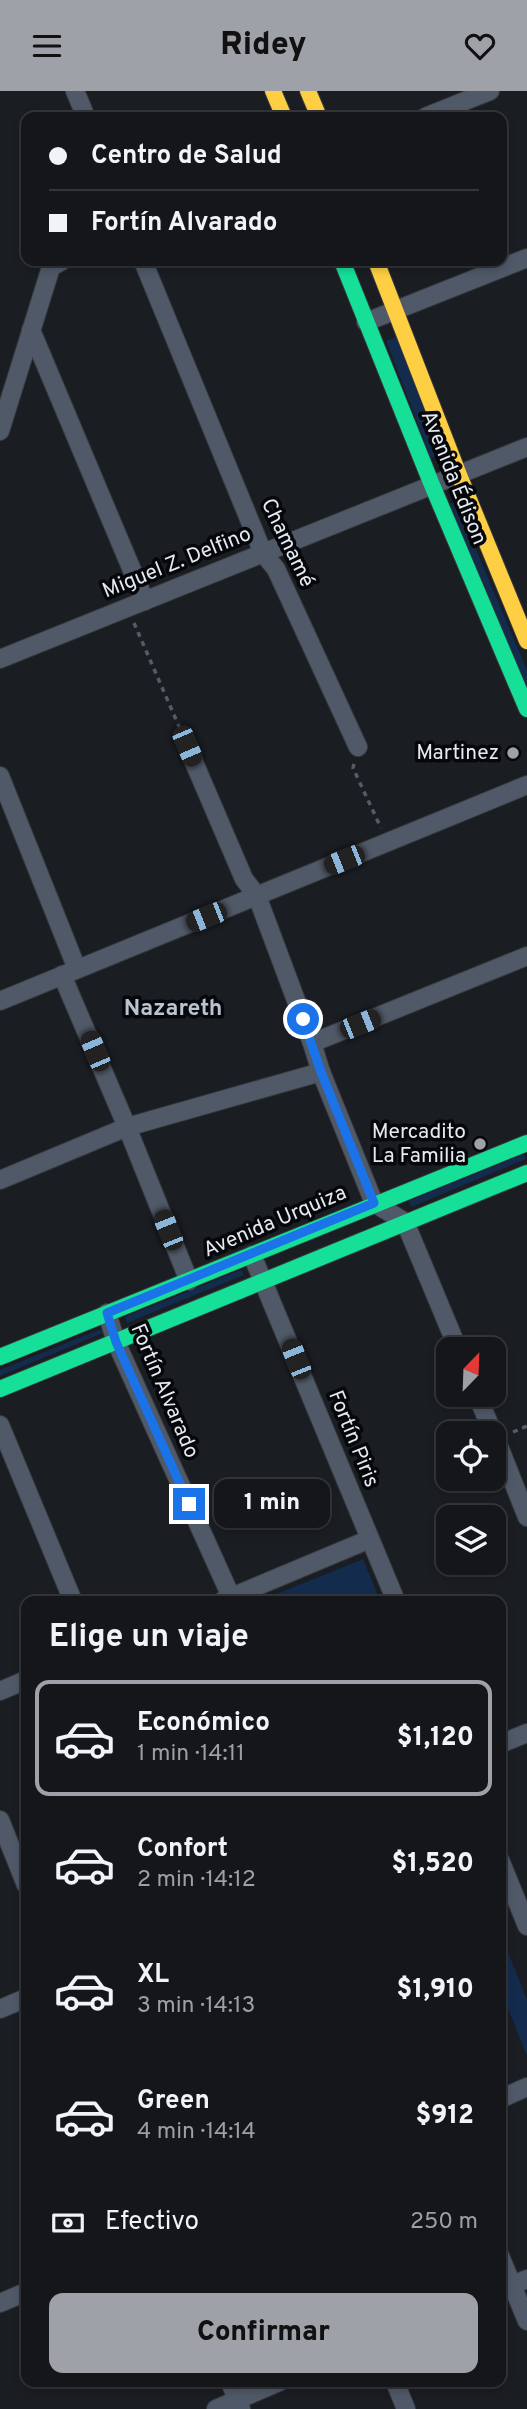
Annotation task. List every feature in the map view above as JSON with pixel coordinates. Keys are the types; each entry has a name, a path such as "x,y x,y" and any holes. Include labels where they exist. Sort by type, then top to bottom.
{"main road":[{"path":"273,91 282,112"},
{"path":"308,91 317,112"},
{"name":"Avenida Édison","path":"344,266 432,485 527,709"},
{"name":"Avenida Édison","path":"378,266 527,641"},
{"name":"Avenida Urquiza","path":"0,1357 527,1143"},
{"path":"0,1389 527,1173"}],"street":[{"path":"75,91 84,112"},
{"path":"438,112 490,91"},
{"path":"507,266 527,258"},
{"path":"0,431 53,266"},
{"name":"Chamamé","path":"145,266 263,553 276,569 358,747"},
{"path":"366,322 507,266"},
{"path":"31,330 145,601"},
{"name":"Miguel Z. Delfino","path":"0,659 527,447"},
{"path":"187,746 244,879 257,896 313,1043 321,1072 374,1203 405,1222 453,1337"},
{"path":"0,776 127,1128 189,1281"},
{"path":"0,1001 527,785"},
{"path":"313,1043 527,956"},
{"path":"0,1180 127,1128 321,1072"},
{"name":"Fortín Piris","path":"252,1255 394,1596"},
{"name":"Fortín Alvarado","path":"107,1313 116,1342 226,1596"},
{"path":"0,1425 71,1596"},
{"path":"506,1465 527,1517"},
{"path":"237,1596 370,1539"},
{"path":"0,1691 21,1683"},
{"path":"506,1742 527,1733"},
{"path":"0,1820 21,1872"},
{"path":"506,1875 527,1926"},
{"path":"0,2009 21,2000"},
{"path":"506,2096 527,2087"},
{"path":"513,2285 527,2321"},
{"path":"2,2296 21,2293"},
{"path":"232,2387 239,2405"},
{"path":"216,2409 239,2405 270,2387"},
{"path":"397,2387 406,2409"}],"path":[{"path":"127,608 187,746"},
{"path":"358,747 353,768 387,842"}],"shaded area":[{"path":"396,337 441,454 431,458 386,341"},
{"path":"456,502 527,670 527,687 450,504"},
{"path":"524,1154 526,1159 411,1207 409,1201"},
{"path":"241,1270 244,1275 127,1323 125,1317"},
{"path":"101,1329 103,1333 0,1376 0,1370"},
{"path":"363,1559 378,1596 271,1596"},
{"path":"506,1948 527,2000 527,2056 506,2004"}],"traffic: fast":[{"path":"344,266 432,485 527,709"},
{"path":"0,1357 527,1143"},
{"path":"0,1389 527,1173"}],"traffic: slow":[{"path":"273,91 282,112"},
{"path":"308,91 317,112"},
{"path":"378,266 527,641"}],"place":[{"name":"Martinez","path":"513,753"},
{"name":"Mercadito La Familia","path":"480,1144"}],"district":[{"name":"Nazareth","path":"173,1009"}],"route":[{"path":"189,1504 116,1342 107,1313 374,1203 321,1072 303,1019"}]}
